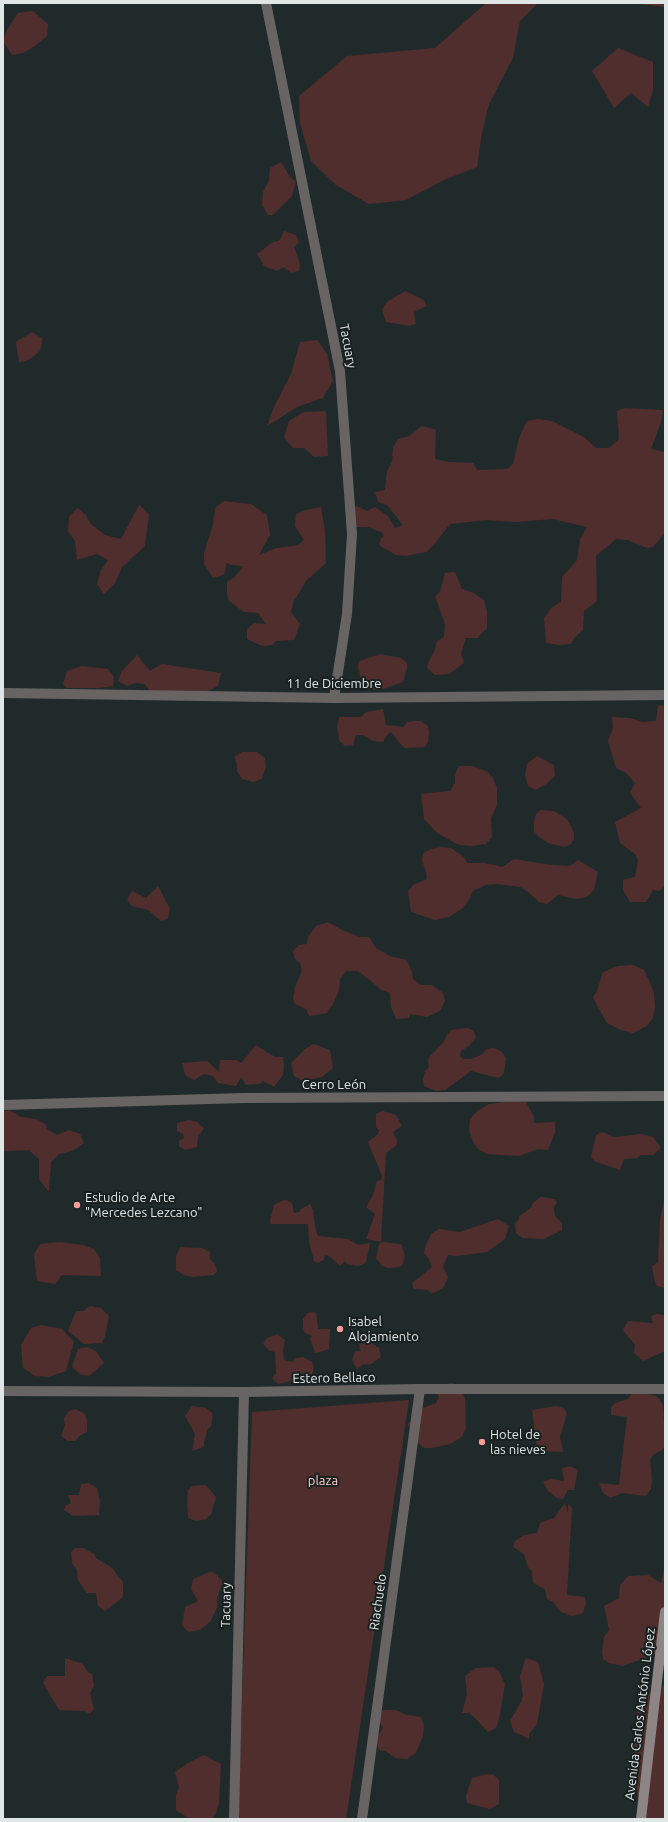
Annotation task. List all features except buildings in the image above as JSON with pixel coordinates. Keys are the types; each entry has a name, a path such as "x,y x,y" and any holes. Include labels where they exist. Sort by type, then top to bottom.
{"main road":[{"name":"Avenida Carlos António López","path":"641,1819 665,1612"}],"street":[{"name":"Tacuary","path":"266,3 340,371 352,534 346,614 334,698"},
{"name":"11 de Diciembre","path":"3,693 334,698 665,695"},
{"name":"Cerro León","path":"3,1105 244,1098 665,1096"},
{"name":"Estero Bellaco","path":"3,1391 244,1392 420,1389 665,1389"},
{"name":"Riachuelo","path":"362,1819 420,1389"},
{"name":"Tacuary","path":"234,1819 244,1392"}],"green space":[{"path":"486,3 628,3 537,4 520,21 513,58 489,104 482,133 477,167 444,180 406,200 369,204 336,185 311,161 300,123 299,96 347,56 435,48"},
{"path":"628,3 665,3 665,7"},
{"path":"33,11 48,24 47,36 35,46 23,53 12,55 3,41 7,30 18,13"},
{"path":"618,48 653,62 653,90 648,107 631,93 614,108 592,71"},
{"path":"281,162 290,177 296,182 292,196 273,215 268,215 262,205 263,192 269,180 270,168"},
{"path":"284,231 296,235 299,242 294,247 300,264 299,271 291,273 284,267 277,271 264,266 257,254 273,242 279,241"},
{"path":"405,291 424,300 427,306 414,312 416,324 410,326 386,322 382,310 387,302"},
{"path":"32,332 43,339 40,351 30,359 19,363 16,342"},
{"path":"317,340 327,354 333,381 323,398 297,407 267,426 275,405 291,374 300,342"},
{"path":"625,408 663,410 661,422 651,449 665,452 665,533 653,547 647,548 628,540 616,539 596,556 597,601 584,611 583,630 574,638 571,644 559,645 546,643 544,618 551,608 561,602 562,577 577,560 580,539 587,527 553,519 515,522 486,520 450,524 433,546 426,552 406,556 396,555 379,545 384,535 381,532 368,527 349,525 347,512 357,506 367,511 375,507 388,516 395,528 403,525 387,505 378,502 375,492 385,490 387,471 392,462 393,447 398,439 409,436 422,426 436,430 435,459 448,462 473,463 477,470 507,469 513,464 519,438 527,421 538,419 552,421 584,437 596,448 609,448 619,439 617,411"},
{"path":"326,411 328,456 314,457 304,448 293,448 284,437 289,421 304,412"},
{"path":"224,501 251,504 267,515 270,535 259,555 276,548 298,545 304,540 295,526 296,514 321,507 325,531 326,563 306,581 294,601 291,612 300,624 294,640 276,641 273,645 262,646 247,639 247,629 254,623 266,624 258,613 244,612 229,601 227,594 227,582 235,577 243,566 231,565 227,563 224,575 213,578 204,564 204,553 213,525 215,508"},
{"path":"139,505 149,514 145,546 122,567 115,583 104,594 97,584 101,570 108,560 97,554 77,560 75,541 68,531 69,517 77,508 86,515 91,524 105,535 121,539"},
{"path":"455,572 462,589 474,593 484,600 487,611 487,628 477,638 466,638 461,654 464,663 449,674 435,675 427,668 437,641 444,637 445,624 435,596 440,592 445,573"},
{"path":"380,654 401,658 407,663 407,669 403,682 380,690 369,690 362,684 358,666 360,661"},
{"path":"137,655 150,671 162,664 221,673 218,686 205,693 154,698 145,684 135,683 127,686 118,681 122,671"},
{"path":"82,666 108,669 114,677 113,686 99,688 67,688 63,684 67,671"},
{"path":"658,705 665,706 665,884 660,891 653,890 646,902 630,902 623,890 623,880 635,877 638,860 635,854 620,843 615,822 641,808 630,793 635,783 626,773 616,768 608,741 613,728 612,717 630,718 643,722 656,721"},
{"path":"383,709 386,725 404,727 407,722 421,721 428,726 428,742 425,747 404,748 391,732 387,735 383,742 373,741 363,735 356,735 353,745 345,746 339,740 337,726 339,717 361,717 366,712"},
{"path":"242,752 257,752 265,758 266,767 262,779 253,782 242,779 237,771 237,764 234,757"},
{"path":"537,756 554,765 555,776 536,790 528,786 525,775 527,764"},
{"path":"460,766 473,766 488,772 493,778 497,788 497,805 491,818 492,837 486,844 471,846 459,845 437,833 424,819 421,794 450,791 455,783 457,769"},
{"path":"540,810 554,811 567,819 574,832 574,839 570,845 564,847 548,843 538,836 534,831 534,822 536,814"},
{"path":"442,847 451,848 464,857 467,863 485,863 502,867 514,859 552,865 570,866 578,860 598,872 594,890 587,897 576,899 558,895 547,904 539,902 520,887 498,884 486,885 473,891 463,908 449,917 435,920 411,912 408,891 413,885 427,879 422,861 423,853 431,849"},
{"path":"158,886 170,909 168,919 161,921 148,910 132,906 127,900 132,891 146,898"},
{"path":"328,922 342,930 360,937 369,937 376,948 390,956 407,960 413,979 421,985 432,985 443,993 445,1001 440,1011 427,1017 410,1014 409,1018 396,1019 391,1007 390,993 382,990 358,971 346,971 340,979 339,991 327,1013 309,1016 306,1009 295,1004 293,998 295,987 302,970 300,963 295,959 293,951 299,945 307,944 308,937 316,926"},
{"path":"633,965 644,970 654,993 655,1007 653,1018 647,1026 633,1033 621,1030 607,1023 593,998 597,991 603,972 618,966"},
{"path":"467,1028 473,1030 476,1037 470,1045 461,1051 460,1056 463,1059 471,1059 481,1055 487,1049 494,1048 502,1052 506,1058 504,1073 499,1078 471,1071 445,1090 436,1091 424,1086 423,1080 425,1071 429,1067 429,1057 443,1043 451,1030"},
{"path":"313,1044 330,1050 333,1068 322,1077 303,1081 294,1076 291,1063 305,1049"},
{"path":"256,1045 275,1057 283,1057 283,1075 274,1087 263,1081 259,1084 246,1085 241,1077 236,1086 218,1083 213,1076 204,1074 194,1080 185,1075 182,1063 207,1061 219,1072 220,1060 236,1060 241,1063"},
{"path":"510,1101 526,1102 534,1117 534,1123 555,1122 555,1133 548,1150 538,1149 519,1156 487,1154 478,1149 474,1144 469,1130 470,1119 477,1111 489,1104"},
{"path":"9,1110 21,1117 36,1119 45,1124 47,1129 57,1135 69,1130 80,1134 84,1143 72,1151 59,1154 51,1162 49,1192 39,1179 39,1159 29,1150 3,1151 3,1111"},
{"path":"383,1111 396,1115 402,1126 393,1132 397,1145 386,1153 381,1242 366,1239 375,1214 366,1207 373,1195 377,1181 381,1180 382,1176 368,1142 378,1134 379,1130 376,1127 376,1114"},
{"path":"189,1120 197,1122 204,1128 198,1137 197,1147 185,1150 179,1146 179,1141 184,1138 183,1134 177,1131 177,1123"},
{"path":"602,1132 614,1137 641,1134 653,1137 661,1148 653,1155 641,1155 637,1158 624,1159 620,1170 594,1161 591,1157 596,1135"},
{"path":"540,1197 555,1199 557,1202 554,1207 555,1216 562,1223 562,1230 544,1239 522,1238 516,1233 515,1223 519,1219 519,1216 532,1207 532,1204"},
{"path":"286,1200 292,1203 294,1213 299,1212 301,1209 310,1204 313,1210 318,1236 348,1239 358,1245 370,1243 366,1263 358,1266 347,1264 345,1261 340,1266 329,1256 325,1255 324,1260 317,1263 314,1261 309,1242 308,1224 271,1224 270,1221 274,1205"},
{"path":"664,1200 665,1288 657,1286 655,1283 652,1266 658,1262 660,1220"},
{"path":"498,1219 509,1226 505,1239 487,1252 457,1256 448,1255 443,1266 448,1278 443,1288 432,1294 428,1290 414,1289 412,1283 432,1267 429,1259 424,1253 431,1234 439,1229 460,1232"},
{"path":"60,1242 83,1245 94,1249 100,1258 101,1276 62,1275 55,1284 37,1281 34,1254 40,1244"},
{"path":"382,1242 401,1244 405,1255 403,1264 400,1267 388,1268 382,1266 376,1258 379,1244"},
{"path":"180,1247 202,1248 210,1252 210,1259 215,1264 217,1271 214,1275 192,1277 184,1275 176,1270 176,1257"},
{"path":"90,1306 101,1308 109,1316 102,1343 84,1344 68,1331 76,1311 83,1311"},
{"path":"308,1313 316,1313 318,1329 330,1329 329,1349 315,1353 310,1339 312,1336 305,1333 303,1328 303,1319"},
{"path":"656,1314 665,1315 665,1351 643,1361 634,1353 635,1345 623,1330 628,1321 653,1323 651,1316"},
{"path":"41,1325 62,1329 74,1342 66,1371 49,1377 35,1376 23,1368 21,1345 31,1328"},
{"path":"277,1334 285,1340 283,1350 284,1360 293,1362 295,1358 303,1357 312,1362 314,1367 312,1376 278,1384 272,1378 276,1374 275,1352 270,1351 263,1344 267,1338"},
{"path":"370,1342 379,1348 381,1357 371,1364 362,1365 357,1369 352,1360 355,1351 361,1351 359,1344"},
{"path":"87,1347 96,1351 104,1363 89,1376 80,1374 72,1367 78,1349"},
{"path":"452,1383 461,1389 465,1399 466,1427 462,1437 450,1444 424,1448 413,1439 408,1424 423,1408 436,1403 439,1397 437,1392 442,1385"},
{"path":"633,1392 656,1396 660,1400 663,1406 665,1446 662,1450 654,1454 650,1460 652,1480 651,1489 646,1496 622,1493 611,1498 603,1493 599,1483 619,1485 627,1417 611,1415 611,1407 615,1403 628,1399"},
{"name":"plaza","path":"409,1400 346,1819 238,1819 252,1412"},
{"path":"192,1406 206,1408 213,1414 211,1426 208,1429 204,1442 204,1447 192,1451 195,1434 185,1416"},
{"path":"556,1406 564,1408 567,1414 560,1437 563,1452 542,1451 536,1443 532,1410"},
{"path":"76,1409 85,1414 87,1420 87,1432 79,1436 76,1441 68,1441 61,1436 65,1425 64,1418 69,1411"},
{"path":"570,1466 578,1470 574,1490 568,1490 563,1499 557,1498 548,1491 543,1482 551,1479 564,1481 562,1468"},
{"path":"88,1483 97,1488 100,1501 99,1515 73,1516 64,1510 65,1506 71,1503 68,1495 79,1495 81,1484"},
{"path":"206,1485 216,1497 211,1514 206,1519 196,1521 188,1518 188,1490 192,1486"},
{"path":"565,1503 568,1513 568,1504 572,1508 567,1595 585,1597 586,1603 583,1613 572,1616 561,1612 553,1602 547,1599 545,1589 533,1583 532,1571 528,1567 524,1554 513,1547 515,1541 524,1535 537,1533 540,1523 554,1518"},
{"path":"75,1548 83,1548 94,1554 96,1558 112,1568 123,1582 123,1597 105,1611 98,1606 96,1593 87,1593 78,1580 77,1571 72,1563 71,1552"},
{"path":"665,1563 665,1651 623,1666 609,1663 603,1659 602,1652 604,1637 609,1630 604,1606 619,1598 620,1585 628,1576 648,1575 661,1583"},
{"path":"212,1571 223,1581 217,1598 217,1608 210,1622 200,1630 188,1632 182,1625 185,1607 198,1601 191,1589 193,1579"},
{"path":"65,1658 83,1664 88,1672 92,1674 94,1686 90,1693 94,1709 90,1714 84,1711 59,1710 43,1683 47,1676 65,1676"},
{"path":"526,1658 538,1662 544,1684 537,1724 529,1734 529,1739 514,1732 510,1721 521,1702 523,1695 520,1676"},
{"path":"494,1667 499,1671 505,1684 500,1715 496,1728 488,1732 470,1713 462,1713 467,1694 465,1676 476,1668"},
{"path":"665,1685 665,1819 637,1819 639,1801 631,1775 637,1706 653,1690"},
{"path":"382,1710 396,1710 407,1715 421,1717 424,1726 423,1736 416,1753 407,1759 396,1758 385,1751 379,1750 376,1740 383,1727 376,1718"},
{"path":"204,1755 221,1764 219,1803 216,1814 212,1819 190,1819 176,1810 176,1795 179,1787 175,1772"},
{"path":"487,1774 494,1775 499,1780 499,1804 490,1809 467,1803 466,1796 472,1778"}],"place":[{"name":"Estudio de Arte \"Mercedes Lezcano\"","path":"77,1205"},
{"name":"Isabel Alojamiento","path":"340,1329"},
{"name":"Hotel de las nieves","path":"482,1442"}]}
